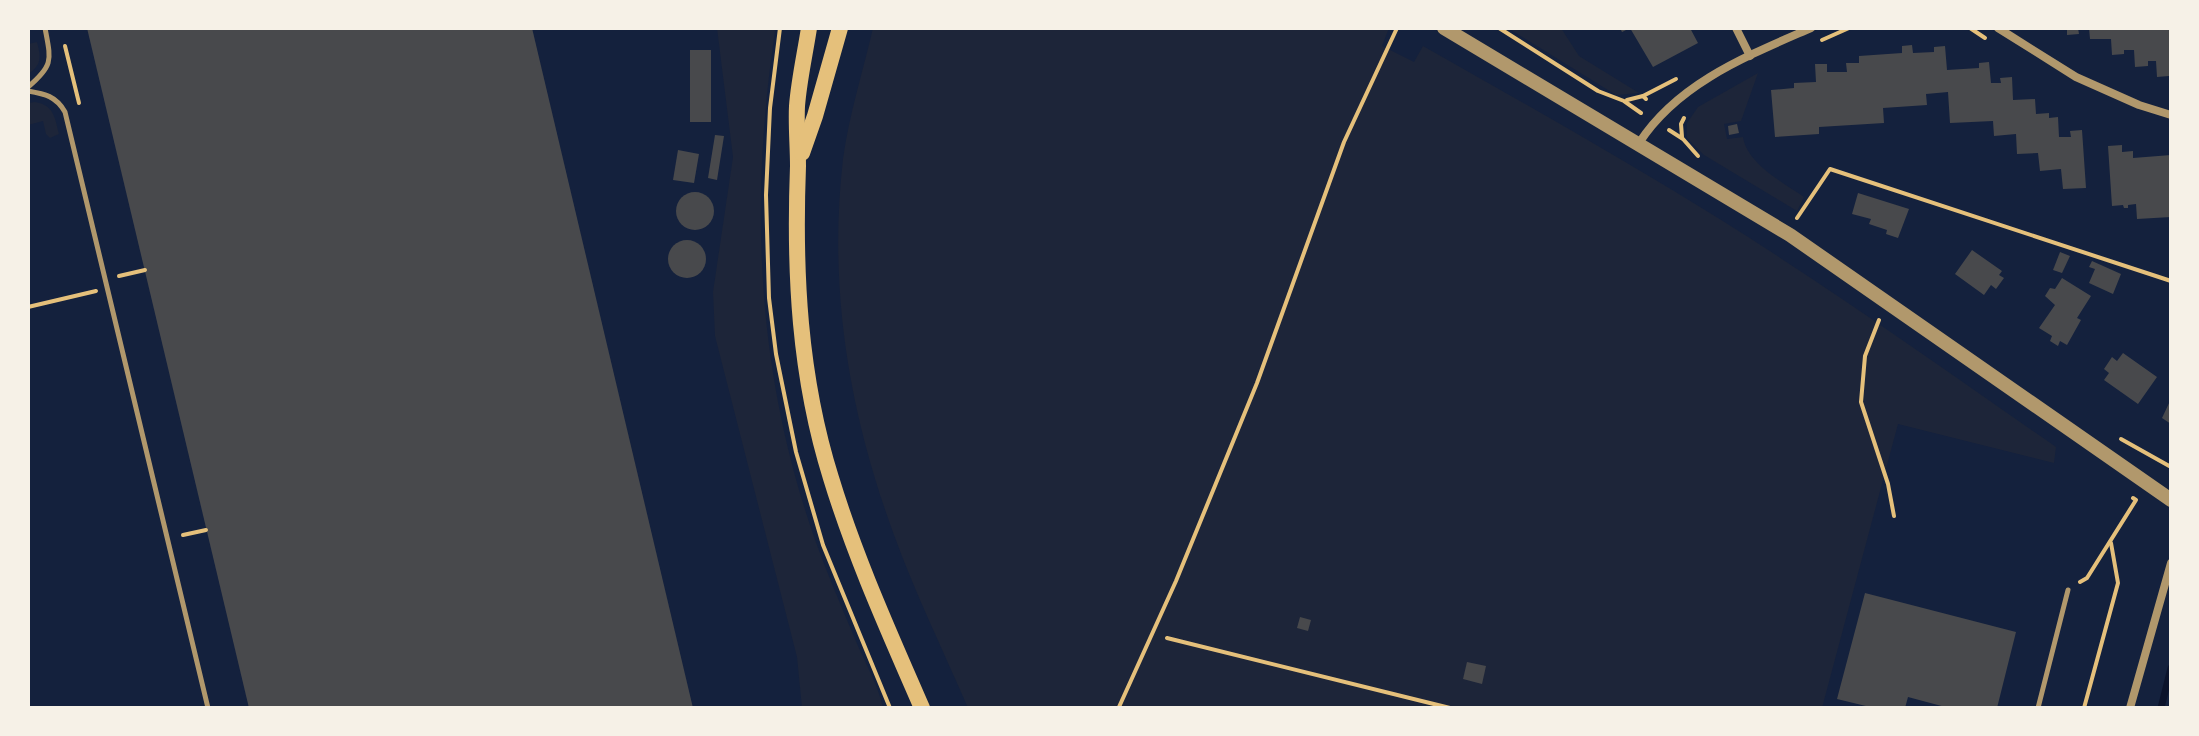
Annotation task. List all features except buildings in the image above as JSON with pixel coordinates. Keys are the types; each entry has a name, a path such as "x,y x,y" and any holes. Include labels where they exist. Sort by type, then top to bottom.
{"main road":[{"path":"809,28 797,107 795,222 796,277 805,362 815,419 830,475 871,593 922,708"},
{"path":"798,166 840,28"}],"street":[{"path":"1444,28 1790,235 2171,500"},
{"path":"1736,28 1750,56"},
{"path":"1639,143 1653,121 1681,96 1750,56 1811,28"},
{"path":"1998,28 2076,77 2139,105 2171,115"},
{"path":"2130,708 2171,563"}],"lane":[{"path":"45,28 50,61 47,71 28,89 51,96 60,102 65,112 208,708"},
{"path":"2038,708 2068,590"}],"path":[{"path":"1119,707 1176,581 1267,357 1344,142 1397,28"},
{"path":"1499,28 1598,91 1627,102 1643,96 1646,99"},
{"path":"1970,28 1993,43"},
{"path":"1681,124 1681,137"},
{"path":"1800,213 1830,169 2171,281"},
{"path":"119,276 145,270"},
{"path":"28,307 108,289"},
{"path":"1879,320 1865,356 1861,402 1888,484 1894,516"},
{"path":"2135,448 2171,467"},
{"path":"2068,590 2087,578 2136,500 2123,491"},
{"path":"183,535 206,530"},
{"path":"2084,708 2118,583 2110,541"},
{"path":"1167,638 1450,708"}],"shaded area":[{"path":"717,28 774,28 775,31 762,155 761,217 768,339 791,461 814,538 883,708 802,708 797,657 715,336 713,292 733,157"},
{"path":"873,28 1389,28 1382,46 1414,62 1423,46 1645,174 1804,273 2056,447 2054,463 1898,424 1822,708 968,708 911,578 878,489 854,396 846,350 838,255 843,159"},
{"path":"1508,28 1561,28 1579,56 1639,93 1616,95"},
{"path":"37,42 39,60 28,74 28,44"},
{"path":"1758,73 1741,121 1724,124 1727,139 1743,137 1751,156 1759,164 1804,197 1797,211 1704,155 1687,138 1687,123 1698,107"},
{"path":"35,102 50,109 59,134 50,138 43,121 28,125 28,103"}],"waterway":[{"path":"2161,708 2171,668"}]}
